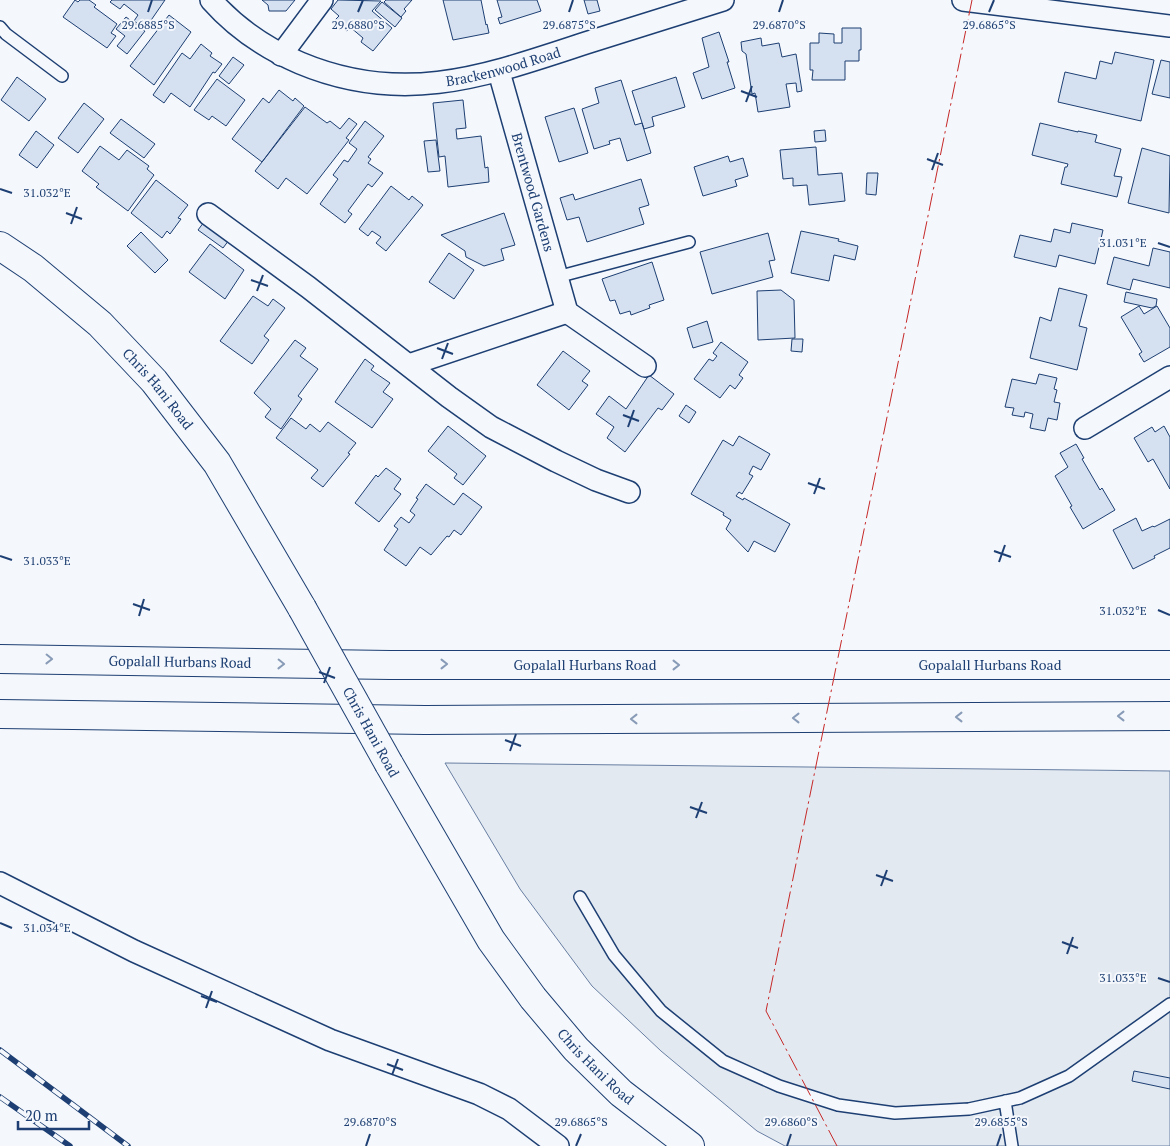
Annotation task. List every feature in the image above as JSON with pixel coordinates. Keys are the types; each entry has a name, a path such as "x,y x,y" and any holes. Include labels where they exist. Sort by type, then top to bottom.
{"main road":[{"name":"Chris Hani Road","path":"0,246 33,268 100,324 154,381 217,463 491,940 533,998 576,1049 621,1093 690,1146"},
{"name":"Gopalall Hurbans Road","path":"0,658 390,665 1170,665"},
{"path":"0,714 425,720 1170,716"}],"street":[{"name":"Brackenwood Road","path":"212,0 237,26 281,55 324,73 360,82 400,86 448,82 499,72 723,0"},
{"path":"281,55 322,0"},
{"path":"963,0 1170,26"},
{"name":"Brentwood Gardens","path":"499,72 567,312"},
{"path":"208,214 308,287 449,397 491,427 580,473 629,492"},
{"path":"408,365 567,312 645,366"},
{"path":"1085,428 1170,377"},
{"path":"0,883 134,951 330,1040 478,1094 509,1109 558,1146"}],"lane":[{"path":"0,27 6,34 62,76"},
{"path":"557,277 689,242"},
{"path":"580,897 614,955 661,1012 722,1061 779,1086 838,1105 895,1113 969,1108 1020,1098 1069,1076 1170,1004"},
{"path":"1005,1101 1012,1146"}],"shaded area":[{"path":"445,763 1170,771 1170,1146 785,1146 757,1131 661,1051 592,986 520,889"}],"building":[{"path":"75,0 78,2 80,0 89,0 96,5 94,7 117,24 111,33 116,36 107,48 63,17"},
{"path":"112,0 165,0 145,29 134,21 138,15 124,4 120,9 110,2"},
{"path":"262,0 295,0 286,11 269,11 268,5"},
{"path":"338,0 381,1 372,11 392,28 373,51 361,42 363,38 350,27 347,31 334,21 339,16 331,9"},
{"path":"386,0 412,0 404,9 406,11 401,17 384,2"},
{"path":"443,0 481,0 489,33 453,40"},
{"path":"497,0 537,0 541,11 500,24 498,18 502,17"},
{"path":"584,0 597,0 600,11 588,14"},
{"path":"382,2 402,18 395,27 375,10"},
{"path":"169,15 191,32 154,85 130,66"},
{"path":"126,17 145,31 127,54 117,46 125,36 116,29"},
{"path":"842,28 861,28 859,61 845,61 845,80 812,80 813,70 810,70 810,43 819,43 819,33 834,34 834,43 842,43"},
{"path":"719,32 735,88 702,99 693,73 709,67 702,38"},
{"path":"761,38 762,46 779,43 782,57 796,54 802,91 797,92 796,83 786,84 790,107 758,112 755,93 752,94 746,54 742,51 741,42"},
{"path":"201,44 212,53 210,56 222,64 215,73 213,72 190,107 171,93 164,103 153,95 182,53 190,59"},
{"path":"1115,52 1154,60 1141,121 1058,102 1065,72 1096,79 1100,61 1112,64"},
{"path":"233,57 244,65 229,84 219,76"},
{"path":"1161,60 1170,62 1170,98 1152,94"},
{"path":"17,77 46,99 29,121 1,100"},
{"path":"676,77 685,107 652,117 654,126 644,129 632,91"},
{"path":"217,79 245,100 226,126 212,116 209,120 194,110"},
{"path":"621,80 635,125 642,123 651,153 627,161 620,138 609,141 610,144 594,149 582,109 599,103 595,88"},
{"path":"279,90 293,101 295,98 304,106 262,162 232,139 263,98 269,103"},
{"path":"463,100 466,128 456,129 457,139 481,136 485,168 488,167 489,182 448,187 445,156 439,157 433,103"},
{"path":"84,103 104,119 78,153 58,138"},
{"path":"305,107 327,123 330,121 340,129 349,118 357,124 346,138 349,140 307,194 286,178 278,189 255,171"},
{"path":"574,108 588,153 559,162 545,117"},
{"path":"121,119 155,144 144,158 110,133"},
{"path":"365,121 384,136 368,157 371,159 368,163 383,173 372,187 368,184 348,211 352,214 345,223 320,204 338,179 333,175 344,160 348,162 357,149 349,143"},
{"path":"1040,123 1097,135 1095,142 1121,149 1114,176 1122,177 1117,197 1061,184 1065,167 1068,164 1032,155"},
{"path":"825,130 826,141 815,142 814,131"},
{"path":"36,131 54,145 37,168 19,155"},
{"path":"436,140 440,171 428,172 424,141"},
{"path":"100,146 119,160 127,150 149,166 147,169 154,175 128,211 96,187 99,184 82,171"},
{"path":"816,147 818,175 842,173 845,201 809,205 807,185 793,186 793,178 783,179 780,150"},
{"path":"1142,148 1170,156 1169,213 1128,203"},
{"path":"728,156 730,162 743,158 748,176 735,180 737,186 703,196 694,167"},
{"path":"867,173 878,173 876,195 866,194"},
{"path":"641,179 649,205 639,208 644,224 587,242 579,217 567,220 560,198 573,194 575,200"},
{"path":"156,180 188,205 178,218 181,219 170,234 167,231 162,238 131,213"},
{"path":"391,186 409,200 412,196 423,205 386,251 376,243 381,237 372,231 368,236 359,229"},
{"path":"504,213 515,245 501,249 504,260 484,266 466,257 465,251 441,235"},
{"path":"207,218 232,236 223,248 198,230"},
{"path":"1072,223 1103,230 1095,264 1059,255 1056,267 1014,257 1020,235 1051,242 1054,229 1070,233"},
{"path":"801,231 839,239 838,241 858,246 855,260 834,255 829,281 791,273"},
{"path":"141,232 168,260 155,273 127,246"},
{"path":"768,233 775,260 769,261 773,277 712,294 700,252"},
{"path":"210,244 244,270 225,299 189,272"},
{"path":"1153,248 1170,252 1170,288 1133,279 1130,290 1107,284 1114,257 1149,266"},
{"path":"449,253 474,270 454,299 429,282"},
{"path":"652,262 664,300 649,305 650,308 631,315 630,311 620,314 615,300 610,301 602,279"},
{"path":"1059,288 1087,295 1079,326 1087,328 1077,370 1030,358 1040,317 1051,321"},
{"path":"781,290 794,300 795,338 758,340 757,291"},
{"path":"1126,292 1157,299 1156,306 1152,308 1124,302"},
{"path":"253,296 268,306 273,299 285,308 264,336 269,340 252,364 220,341"},
{"path":"1139,306 1144,314 1157,306 1170,328 1170,347 1144,362 1139,354 1142,352 1121,317"},
{"path":"707,321 713,342 693,348 687,328"},
{"path":"792,339 803,339 802,352 791,351"},
{"path":"295,340 306,348 300,356 318,369 298,396 302,399 281,429 265,417 271,409 254,393"},
{"path":"721,342 748,362 739,375 743,378 735,389 730,385 720,398 694,379 709,359 713,361 717,356 713,353"},
{"path":"563,351 590,371 582,381 588,385 569,410 537,385"},
{"path":"365,359 374,366 371,370 390,383 383,392 393,399 372,428 335,402"},
{"path":"1039,374 1057,378 1054,389 1057,390 1054,402 1060,403 1057,420 1048,418 1045,431 1030,428 1033,414 1025,412 1024,417 1012,415 1014,408 1005,407 1012,379 1036,384"},
{"path":"649,375 674,394 662,410 658,408 625,452 607,438 614,427 596,414 609,396 626,409"},
{"path":"686,405 696,412 689,423 679,416"},
{"path":"291,418 306,429 310,424 320,432 328,422 356,443 348,453 350,454 323,487 311,478 318,470 276,438"},
{"path":"448,426 486,456 463,485 454,478 457,474 428,451"},
{"path":"1164,426 1170,437 1170,489 1153,459 1148,462 1134,438 1152,427 1155,432"},
{"path":"739,436 770,454 761,470 753,466 749,474 753,476 742,494 739,492 736,496 743,500 744,498 790,524 775,552 754,541 748,552 726,529 731,520 723,515 724,513 691,494 723,440 733,446"},
{"path":"1076,444 1084,458 1082,459 1100,490 1102,488 1115,510 1083,529 1055,476 1068,467 1060,453"},
{"path":"386,468 401,479 394,489 401,494 379,522 355,503 376,475 378,477"},
{"path":"426,484 454,505 463,493 482,507 461,535 454,530 431,555 420,547 406,566 384,550 398,529 394,526 401,517 409,523 415,515 410,511"},
{"path":"1136,518 1142,531 1170,519 1170,548 1133,569 1113,530"},
{"path":"1134,1071 1170,1078 1170,1089 1132,1081"}],"railway":[{"path":"0,1050 128,1146"},
{"path":"0,1097 70,1146"}],"power":[{"path":"837,1146 766,1011 972,0"}]}
